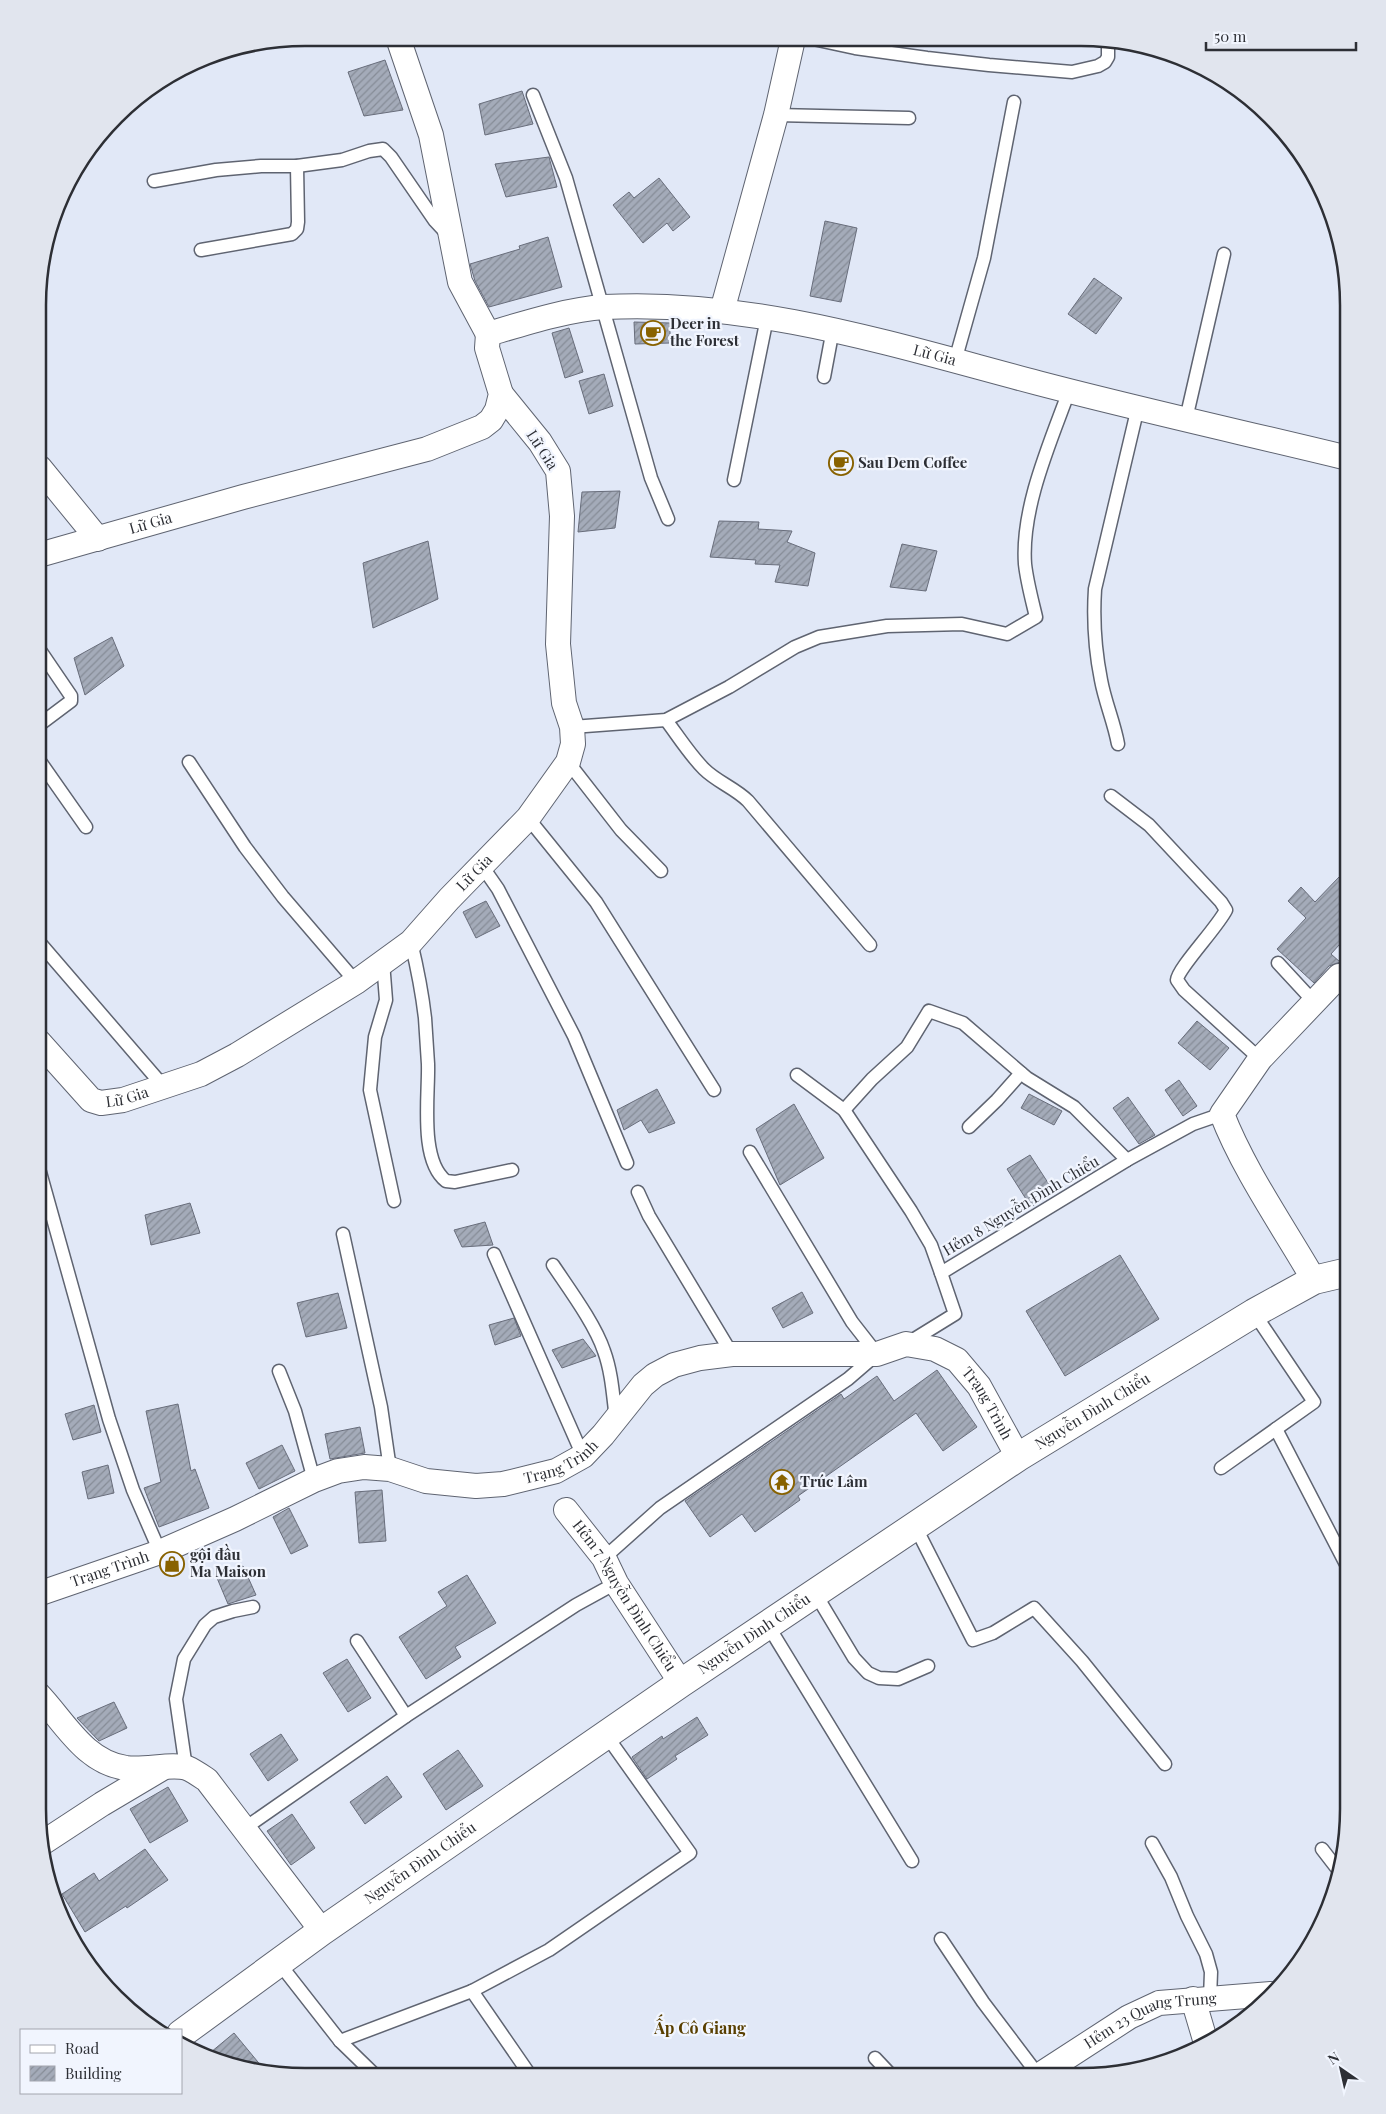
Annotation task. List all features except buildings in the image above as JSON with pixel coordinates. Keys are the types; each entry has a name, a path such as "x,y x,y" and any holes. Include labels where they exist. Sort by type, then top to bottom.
{"main road":[{"name":"Nguyễn Đình Chiểu","path":"182,2033 322,1931 681,1683 1018,1457 1254,1312 1314,1280 1340,1274"}],"street":[{"path":"401,46 431,135 460,282 488,334"},
{"path":"722,311 776,115 791,46"},
{"name":"Lữ Gia","path":"46,1050 90,1100 101,1103 123,1100 201,1074 237,1055 356,982 411,942 528,818 568,762 573,744 572,727 564,703 558,644 562,516 558,471 540,442 501,394 487,348 488,334 558,316 602,308 675,308 722,311 833,329 1069,390 1340,456"},
{"name":"Lữ Gia","path":"46,553 243,497 436,446 482,428 491,420 497,410 501,394"},
{"path":"46,475 98,539"},
{"path":"1314,1280 1242,1156 1222,1114 1260,1059 1340,975"},
{"name":"Trạng Trình","path":"46,1591 160,1552 235,1519 314,1480 338,1471 364,1467 390,1469 434,1482 476,1486 523,1480 556,1471 583,1456 630,1400 655,1375 674,1365 700,1358 732,1354 877,1354 906,1344 935,1349 957,1360 979,1386 1018,1457"},
{"name":"Hẻm 7 Nguyễn Đình Chiểu","path":"566,1510 604,1558 616,1583 681,1683"},
{"path":"46,1704 72,1735 99,1759 126,1768 186,1768 207,1780 322,1931"},
{"path":"48,1840 102,1804 163,1768"},
{"name":"Hẻm 23 Quang Trung","path":"1051,2068 1129,2017 1159,2003 1261,1995"},
{"path":"1202,1999 1205,2035"}],"lane":[{"path":"845,46 927,58 1072,72 1105,62 1108,57 1108,48"},
{"path":"533,95 566,178 651,478 668,519"},
{"path":"955,361 984,258 1014,102"},
{"path":"776,115 909,118"},
{"path":"154,181 216,170 261,166 297,166 342,160 370,150 383,149 435,221 452,239"},
{"path":"201,250 292,234 297,229 298,222 297,166"},
{"path":"1186,419 1224,254"},
{"path":"734,480 768,318"},
{"path":"824,377 833,329"},
{"path":"572,727 666,720 729,687 795,647 819,637 888,626 962,624 1007,634 1036,617 1025,564 1028,512 1069,390"},
{"path":"1118,744 1101,682 1095,646 1094,598 1138,407"},
{"path":"46,659 71,696 71,701 46,720"},
{"path":"666,720 702,768 713,777 739,792 748,801 870,945"},
{"path":"189,762 245,847 283,897 356,982"},
{"path":"568,762 621,830 661,872"},
{"path":"46,770 86,827"},
{"path":"1111,796 1149,825 1221,902 1226,910 1220,922 1180,970 1177,980 1184,990 1260,1059"},
{"path":"528,818 596,902 714,1090"},
{"path":"482,866 498,889 574,1036 627,1163"},
{"path":"411,942 419,976 424,1017 428,1064 427,1129 436,1170 446,1181 455,1182 512,1170"},
{"path":"46,950 164,1087"},
{"path":"383,962 386,1000 375,1037 370,1090 394,1201"},
{"path":"1278,963 1315,1002"},
{"path":"844,1110 872,1079 907,1047 929,1011 963,1024 1027,1078 1074,1107 1127,1160"},
{"path":"969,1127 1021,1073"},
{"path":"797,1074 844,1110 931,1245 941,1273"},
{"name":"Hẻm 8 Nguyễn Đình Chiểu","path":"906,1344 955,1314 941,1273 1127,1160 1193,1124 1222,1114"},
{"path":"604,1558 660,1508 848,1379 877,1354 852,1322 750,1152"},
{"path":"638,1192 654,1225 732,1354"},
{"path":"46,1194 109,1419 133,1490 160,1552"},
{"path":"343,1234 381,1407 390,1469"},
{"path":"494,1254 583,1456"},
{"path":"553,1265 578,1302 603,1348 609,1367 616,1419"},
{"path":"1221,1468 1314,1402 1254,1312"},
{"path":"280,1371 314,1480"},
{"path":"1276,1429 1340,1553"},
{"path":"915,1526 973,1640 993,1633 1034,1608 1088,1668 1165,1764"},
{"path":"245,1828 406,1716 576,1606 616,1583"},
{"path":"814,1593 854,1658 868,1674 879,1678 898,1679 928,1666"},
{"path":"186,1768 176,1699 184,1659 204,1625 214,1617 233,1611 253,1608"},
{"path":"767,1624 912,1861"},
{"path":"356,1641 406,1716"},
{"path":"340,2041 472,1991 550,1950 690,1853 606,1735"},
{"path":"1152,1844 1171,1877 1187,1916 1206,1954 1211,1972 1202,1999"},
{"path":"1322,1849 1334,1864"},
{"path":"941,1939 983,2002 1033,2068"},
{"path":"278,1963 340,2041 368,2068"},
{"path":"472,1991 525,2068"},
{"path":"875,2058 884,2068"}],"place":[{"name":"Deer in the Forest","path":"653,333"},
{"name":"Sau Dem Coffee","path":"841,463"},
{"name":"Trúc Lâm","path":"782,1482"},
{"name":"gội đầu Ma Maison","path":"172,1564"}],"district":[{"name":"Ấp Cô Giang","path":"700,2028"}]}
